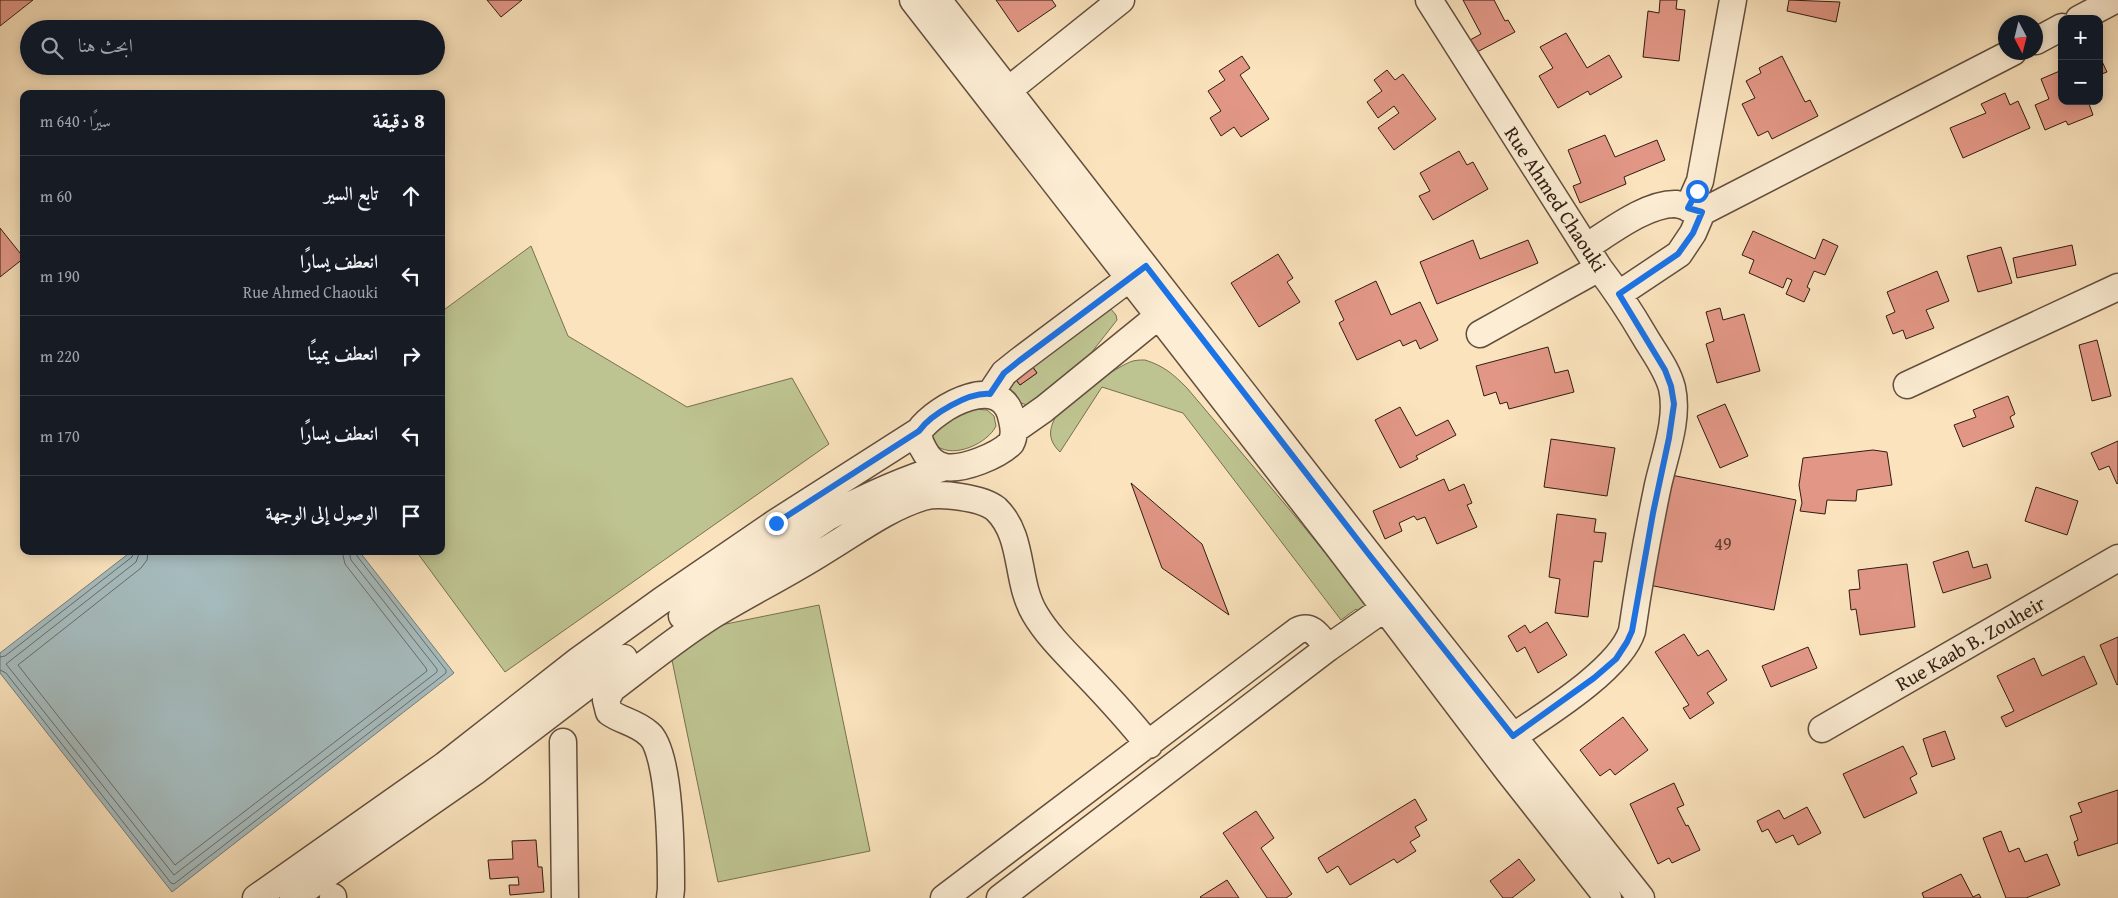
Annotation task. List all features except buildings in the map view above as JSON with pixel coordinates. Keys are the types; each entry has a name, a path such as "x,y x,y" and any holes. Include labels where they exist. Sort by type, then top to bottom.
{"street":[{"path":"913,0 1001,96 1138,272 1503,744 1608,898"},
{"path":"938,0 1001,96"},
{"path":"1001,96 1121,0"},
{"name":"Rue Ahmed Chaouki","path":"1429,0 1592,257 1619,294 1665,370 1671,386 1674,404 1632,631 1619,655 1594,678 1503,744"},
{"path":"1619,294 1678,254 1693,233 1695,210 1733,0"},
{"path":"2086,15 2115,0"},
{"path":"2043,37 2058,29"},
{"path":"1480,334 1592,257 1630,219 1650,210 1675,204 1695,210 1998,59"},
{"path":"990,394 1004,373 1138,272"},
{"path":"1907,385 2118,287"},
{"path":"1014,430 1044,409 1167,310"},
{"path":"256,898 445,766 580,660 660,601 791,513 919,431 931,419 972,397 990,394 1002,401 1008,408 1014,430 1012,441 1002,451 978,461 945,467 922,474 850,505 786,544 673,622 477,770 293,898"},
{"path":"919,431 919,440 926,455 933,462 945,467"},
{"path":"670,898 672,889 670,814 659,751 651,735 633,722 609,712 606,700 612,688 713,616 824,552 876,518 925,496 941,495 972,500 987,504 1000,514 1010,527 1014,538 1024,587 1037,618 1054,640 1123,714 1149,745"},
{"name":"Rue Kaab B. Zouheir","path":"1822,729 2118,558"},
{"path":"1000,898 1328,648 1393,602"},
{"path":"944,898 1301,629 1311,629 1328,648"},
{"path":"562,742 565,898"},
{"path":"1503,744 1641,898"}],"green space":[{"path":"531,246 568,336 687,407 792,378 829,444 505,672 419,555 445,555 445,309"},
{"path":"1110,308 1116,315 1117,320 1077,371 1027,405 1018,402 1007,387 1013,376 1020,385 1037,373 1030,363"},
{"path":"1145,360 1168,371 1187,388 1369,607 1360,614 1356,609 1341,620 1183,413 1102,387 1060,452 1052,440 1051,428 1060,412 1091,386 1116,370 1133,361"},
{"path":"972,409 987,410 994,416 996,426 992,432 978,443 961,450 944,450 937,446 933,436 936,426"},
{"path":"819,605 870,851 718,882 667,636"}],"water":[{"path":"127,555 362,555 454,673 172,892 0,673 0,653"}],"route":[{"path":"776,523 919,431 931,419 946,409 980,394 990,394 1004,373 1146,266 1367,552 1513,736 1594,678 1616,659 1630,637 1674,404 1668,376 1660,360 1619,294 1685,248 1702,212 1688,208 1697,191"}]}
